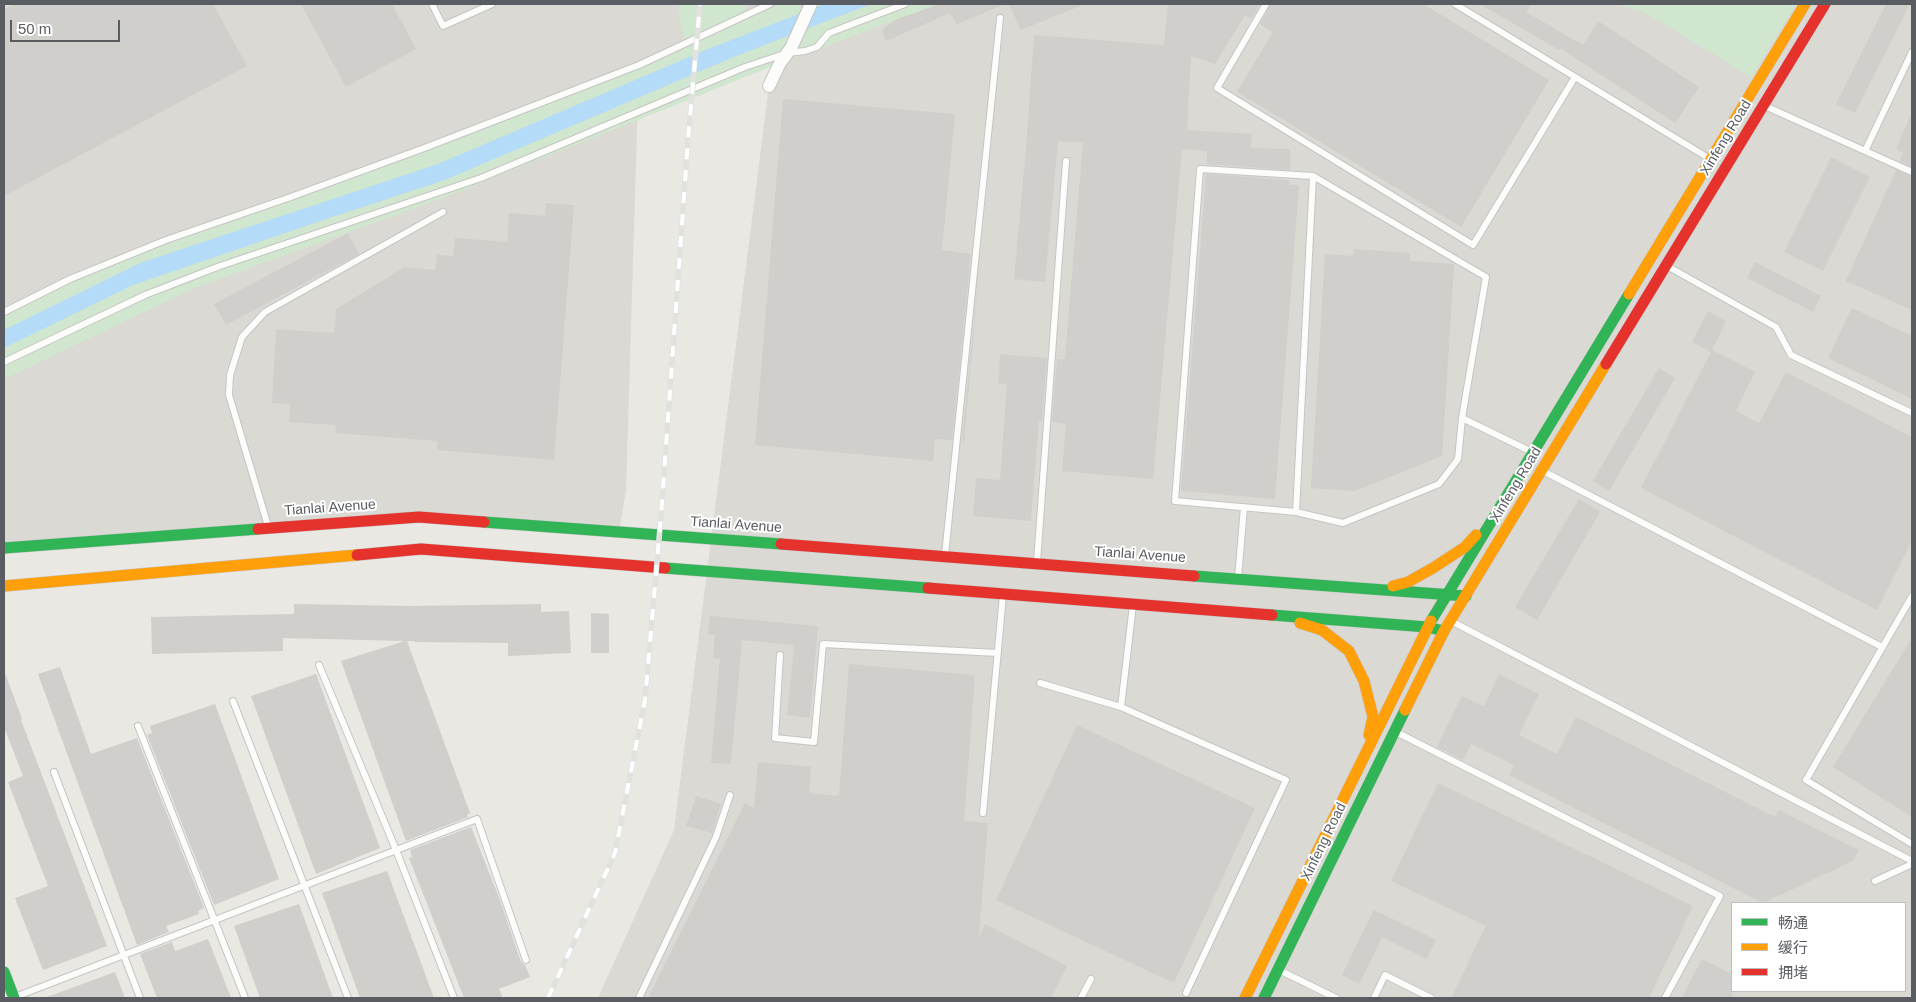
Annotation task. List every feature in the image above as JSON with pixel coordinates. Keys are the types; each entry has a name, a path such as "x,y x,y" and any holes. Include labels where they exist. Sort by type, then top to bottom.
{"main road":[{"name":"Xinfeng Road","path":"1245,998 1427,627 1805,4"},
{"name":"Xinfeng Road","path":"1264,998 1447,626 1825,4"},
{"path":"1383,589 1408,582 1465,547 1499,508"},
{"name":"Tianlai Avenue","path":"4,548 419,516 1466,596"},
{"path":"4,586 421,549 1427,627 1447,626"},
{"path":"1273,615 1322,630 1349,651 1364,681 1373,717 1365,754"},
{"path":"4,972 14,998"}],"street":[{"path":"769,86 811,4"}],"lane":[{"path":"432,4 443,26 492,4"},
{"path":"4,312 70,280 166,240 427,147 639,65 770,4"},
{"path":"4,362 145,296 220,266 451,189 745,67 789,50 805,51 817,47 829,33 905,4"},
{"path":"1266,4 1217,88 1473,245 1575,77"},
{"path":"1455,4 1711,159"},
{"path":"945,556 1000,18"},
{"path":"1865,151 1912,52"},
{"path":"1763,105 1912,172"},
{"path":"1037,563 1066,161"},
{"path":"1200,169 1313,176 1486,277 1462,418 1458,458 1439,484 1342,523 1296,512 1175,501 1200,169"},
{"path":"1296,512 1313,176"},
{"path":"268,528 229,395 230,375 242,337 265,312 444,212"},
{"path":"1666,265 1776,327 1791,355 1912,413"},
{"path":"1462,418 1533,453"},
{"path":"1542,470 1882,647"},
{"path":"1238,578 1244,507"},
{"path":"983,813 1003,594"},
{"path":"1912,596 1806,780 1912,844"},
{"path":"1121,707 1134,604"},
{"path":"1447,626 1912,863"},
{"path":"780,655 775,738 814,742 823,644 998,653"},
{"path":"319,665 396,850 454,998"},
{"path":"1040,683 1121,707 1286,780 1186,993"},
{"path":"233,701 348,998"},
{"path":"138,726 246,998"},
{"path":"1395,732 1720,896 1666,998"},
{"path":"54,772 140,998"},
{"path":"638,998 716,837 730,795"},
{"path":"14,998 477,818 526,960"},
{"path":"1875,881 1912,863"},
{"path":"1278,969 1336,998"},
{"path":"1374,998 1385,975 1431,998"},
{"path":"1081,998 1091,979"}],"shaded area":[{"path":"4,4 780,4 718,33 639,65 626,491 619,532 419,517 4,548"},
{"path":"811,4 1912,4 1912,998 598,998 674,830 769,86"}],"green space":[{"path":"678,4 746,4 746,15 684,44"},
{"path":"780,4 939,4 780,63 451,195 195,288 4,379 4,312 70,279 166,240 479,128 718,33"},
{"path":"1614,4 1796,4 1751,77 1644,12"}],"water":[{"path":"825,4 871,4 736,56 445,180 133,285 4,348 4,330 140,263 438,164 708,49"}],"building":[{"path":"15,4 213,4 247,66 4,196 4,10"},
{"path":"301,4 392,4 416,49 346,87"},
{"path":"940,4 1005,4 957,24 950,13 886,41 882,30 895,20"},
{"path":"1009,4 1085,4 1021,30"},
{"path":"1168,4 1260,4 1251,19 1245,15 1215,64 1191,56 1187,130 1252,134 1251,148 1290,149 1290,170 1207,164 1207,151 1182,149 1153,479 1062,471 1066,424 1052,422 1057,359 1065,359 1083,143 1058,141 1045,282 1014,279 1034,35 1164,45"},
{"path":"1271,4 1423,4 1549,80 1461,227 1237,92 1273,32 1260,24"},
{"path":"1480,4 1531,4 1526,12 1583,45 1598,21 1699,87 1675,123 1560,48 1559,50"},
{"path":"1886,4 1910,4 1855,113 1836,104"},
{"path":"783,99 955,114 942,250 971,254 952,440 935,439 933,461 755,445"},
{"path":"1912,112 1912,167 1900,161 1903,153 1896,149"},
{"path":"1831,157 1870,177 1823,271 1784,252"},
{"path":"1896,170 1912,177 1912,310 1846,281"},
{"path":"1206,174 1289,180 1289,185 1299,185 1275,499 1181,491"},
{"path":"546,203 574,205 554,460 437,450 438,441 335,433 336,425 289,422 290,404 272,403 276,329 334,333 336,309 405,267 435,270 437,255 453,256 455,238 507,242 509,213 545,216"},
{"path":"348,233 359,254 226,325 214,304"},
{"path":"1354,249 1410,253 1410,261 1454,264 1442,456 1355,491 1311,488 1325,254 1353,256"},
{"path":"981,255 964,441 962,441"},
{"path":"1755,262 1821,296 1813,312 1747,278"},
{"path":"1852,308 1912,336 1912,399 1828,358"},
{"path":"1708,311 1726,321 1712,350 1755,372 1736,411 1759,423 1786,372 1912,437 1912,541 1877,610 1641,488 1711,352 1692,342"},
{"path":"1000,354 1047,358 1042,422 1039,421 1031,521 973,516 976,478 1000,480 1007,384 998,383"},
{"path":"1659,368 1675,378 1609,491 1593,481"},
{"path":"1579,499 1600,512 1537,620 1515,607"},
{"path":"294,604 410,606 541,604 541,612 569,611 571,653 508,656 508,643 407,641 470,813 467,815 468,817 406,841 341,661 405,641 283,638 283,651 152,654 151,617 294,614"},
{"path":"591,613 609,614 609,653 591,653"},
{"path":"710,616 818,626 810,718 787,715 794,645 742,640 731,764 711,763 720,659 713,658 715,635 708,634"},
{"path":"1912,638 1912,817 1833,767"},
{"path":"849,664 975,675 964,821 988,823 979,937 985,924 1067,966 1051,998 648,998 745,803 754,808 758,762 811,767 809,793 839,796"},
{"path":"60,667 91,754 137,738 204,908 198,911 199,914 166,926 169,932 137,945 38,674"},
{"path":"4,673 107,946 43,970 15,898 48,886 8,782 23,776 4,727"},
{"path":"316,674 380,848 316,874 251,696"},
{"path":"1499,674 1539,694 1519,735 1557,754 1576,717 1775,817 1779,810 1859,850 1853,861 1765,902 1761,902 1509,775 1514,765 1471,744 1463,760 1437,747 1462,696 1484,706"},
{"path":"215,704 279,879 214,905 147,735 152,733 150,726"},
{"path":"1077,725 1255,808 1174,983 996,900"},
{"path":"1438,783 1693,906 1649,998 1451,998 1486,926 1391,881"},
{"path":"696,796 721,804 712,833 686,826"},
{"path":"471,827 500,900 521,962 525,965 530,977 499,989 503,998 464,998 409,858 412,857 410,850"},
{"path":"387,871 434,998 360,998 322,893"},
{"path":"299,904 333,998 260,998 234,926"},
{"path":"1374,910 1436,940 1427,959 1382,937 1359,984 1342,975"},
{"path":"208,939 231,998 157,998 140,954 172,942 175,951"},
{"path":"1702,959 1731,974 1732,998 1682,998"},
{"path":"115,972 125,998 47,998 47,997"}],"railway":[{"path":"548,998 615,853 645,700 700,4"}],"traffic: fast":[{"path":"1431,621 1629,294"},
{"path":"484,522 781,544"},
{"path":"4,548 258,529"},
{"path":"665,568 928,588"},
{"path":"1194,576 1466,596"},
{"path":"1272,615 1427,627 1444,631"},
{"path":"1264,998 1405,710"},
{"path":"4,972 14,998"}],"traffic: slow":[{"path":"1629,294 1805,4"},
{"path":"1405,710 1444,631 1606,364"},
{"path":"1393,586 1408,582 1433,568 1465,547 1476,535"},
{"path":"4,586 357,555"},
{"path":"1245,998 1431,621"},
{"path":"1300,623 1322,630 1349,651 1364,681 1373,717 1369,735"}],"traffic: jam":[{"path":"1606,364 1825,4"},
{"path":"258,529 419,517 484,522"},
{"path":"781,544 1194,576"},
{"path":"357,555 421,549 665,568"},
{"path":"928,588 1272,615"}]}
